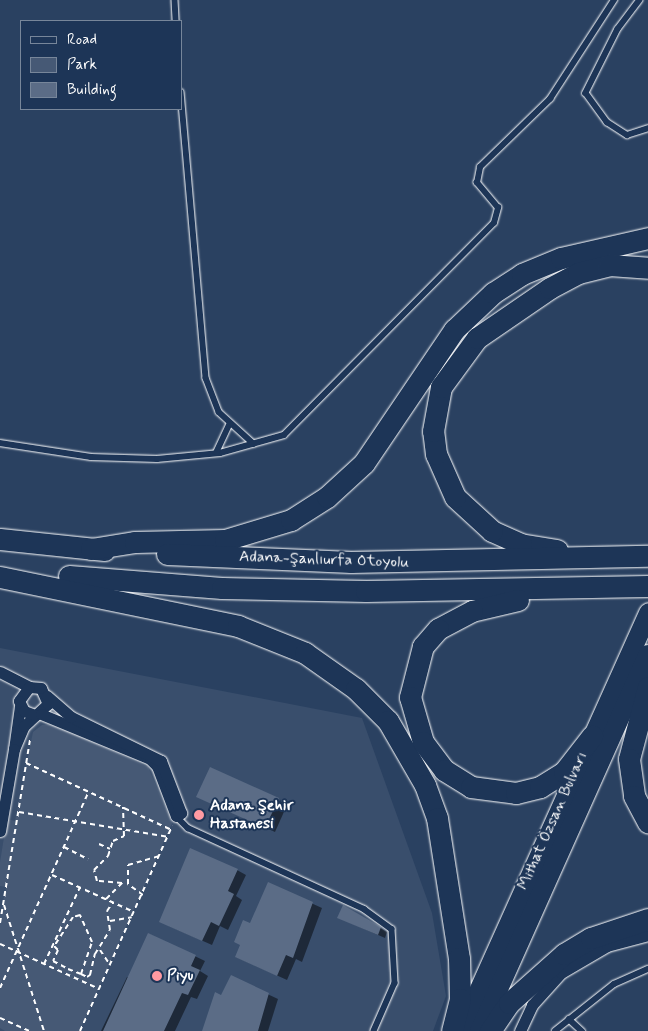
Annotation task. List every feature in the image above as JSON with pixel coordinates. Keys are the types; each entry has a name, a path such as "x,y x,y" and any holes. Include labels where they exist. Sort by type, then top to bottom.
{"highway":[{"path":"91,549 135,542 225,540 291,520 327,497 364,464 454,330 494,293 522,274 561,258 648,238"},
{"path":"637,557 521,544 473,516 445,481 436,454 434,411 454,363 477,338 512,311 578,273 609,265 648,268"},
{"name":"Adana-Şanlıurfa Otoyolu","path":"0,539 91,549 351,562 637,557"},
{"name":"Adana-Şanlıurfa Otoyolu","path":"0,570 222,588 574,589 638,586"},
{"path":"0,576 238,626 306,654 356,689 388,721 426,785 437,818 459,958 460,999 452,1031"},
{"path":"574,589 472,610 438,629 416,663 410,697 416,726 432,757 471,787 516,792 540,788 564,772 592,736"},
{"path":"648,687 629,759 634,796 648,822"},
{"path":"490,1031 509,1003 564,954 591,938 648,919"}],"main road":[{"name":"Mithat Özsan Bulvarı","path":"460,1031 648,612"},
{"name":"Mithat Özsan Bulvarı","path":"479,1031 648,654"}],"street":[{"path":"0,672 29,687 41,688 47,696 71,717 161,761 181,813 175,818 155,763 20,706"},
{"path":"1,825 14,749 20,694 29,687"},
{"path":"14,749 38,714 48,704 47,696"},
{"path":"520,1031 532,1005 561,973 607,946 648,935"}],"lane":[{"path":"175,0 176,20"},
{"path":"0,442 91,457 157,459 216,453 284,436 494,223 498,208 477,183 480,167 550,100 614,0"},
{"path":"640,0 614,37 586,94 607,122 627,136 648,128"},
{"path":"182,103 206,378 229,425 254,444"},
{"path":"216,453 229,425"},
{"path":"175,818 188,828 364,909 392,929 395,983 374,1031"},
{"path":"555,1031 614,984 648,969"},
{"path":"569,1019 582,1031"}],"path":[{"path":"0,923 30,734"},
{"path":"26,763 172,830"},
{"path":"0,988 89,792"},
{"path":"106,899 122,883 97,880 94,870 110,849 113,841 124,836 123,807"},
{"path":"18,812 169,837"},
{"path":"80,1031 169,837 175,818"},
{"path":"100,844 110,849"},
{"path":"64,847 88,859"},
{"path":"142,895 128,884 128,865 160,856"},
{"path":"52,874 134,912"},
{"path":"44,964 80,887"},
{"path":"81,974 92,942 80,915 73,917 54,946 58,950 53,961 81,974 90,975 110,930 107,911 113,902"},
{"path":"3,904 44,1031"},
{"path":"109,922 132,917"},
{"path":"0,944 99,989"},
{"path":"100,950 110,965"},
{"path":"0,1018 29,1031"}],"shaded area":[{"name":"Adana Şehir Hastanesi","path":"0,648 362,718 432,913 446,996 433,1031 0,1031"}],"green space":[{"path":"52,724 148,767 172,823 80,1031 5,1031 0,1028 0,916 6,887 0,886 0,862 7,819 15,821 33,732 42,725"}],"building":[{"path":"210,767 279,798 265,828 196,797"},
{"path":"190,848 238,869 228,891 234,894 219,926 211,922 202,941 159,922"},
{"path":"268,882 313,902 293,958 286,955 277,976 235,957 240,945 234,942 243,920 250,923"},
{"path":"343,905 381,927 378,935 337,918"},
{"path":"148,933 196,955 191,966 200,970 188,995 182,993 164,1031 103,1031"},
{"path":"231,975 269,993 258,1031 202,1031 215,992 221,995"}],"place":[{"name":"Adana Şehir Hastanesi","path":"199,815"},
{"name":"Piyu","path":"157,976"}]}
